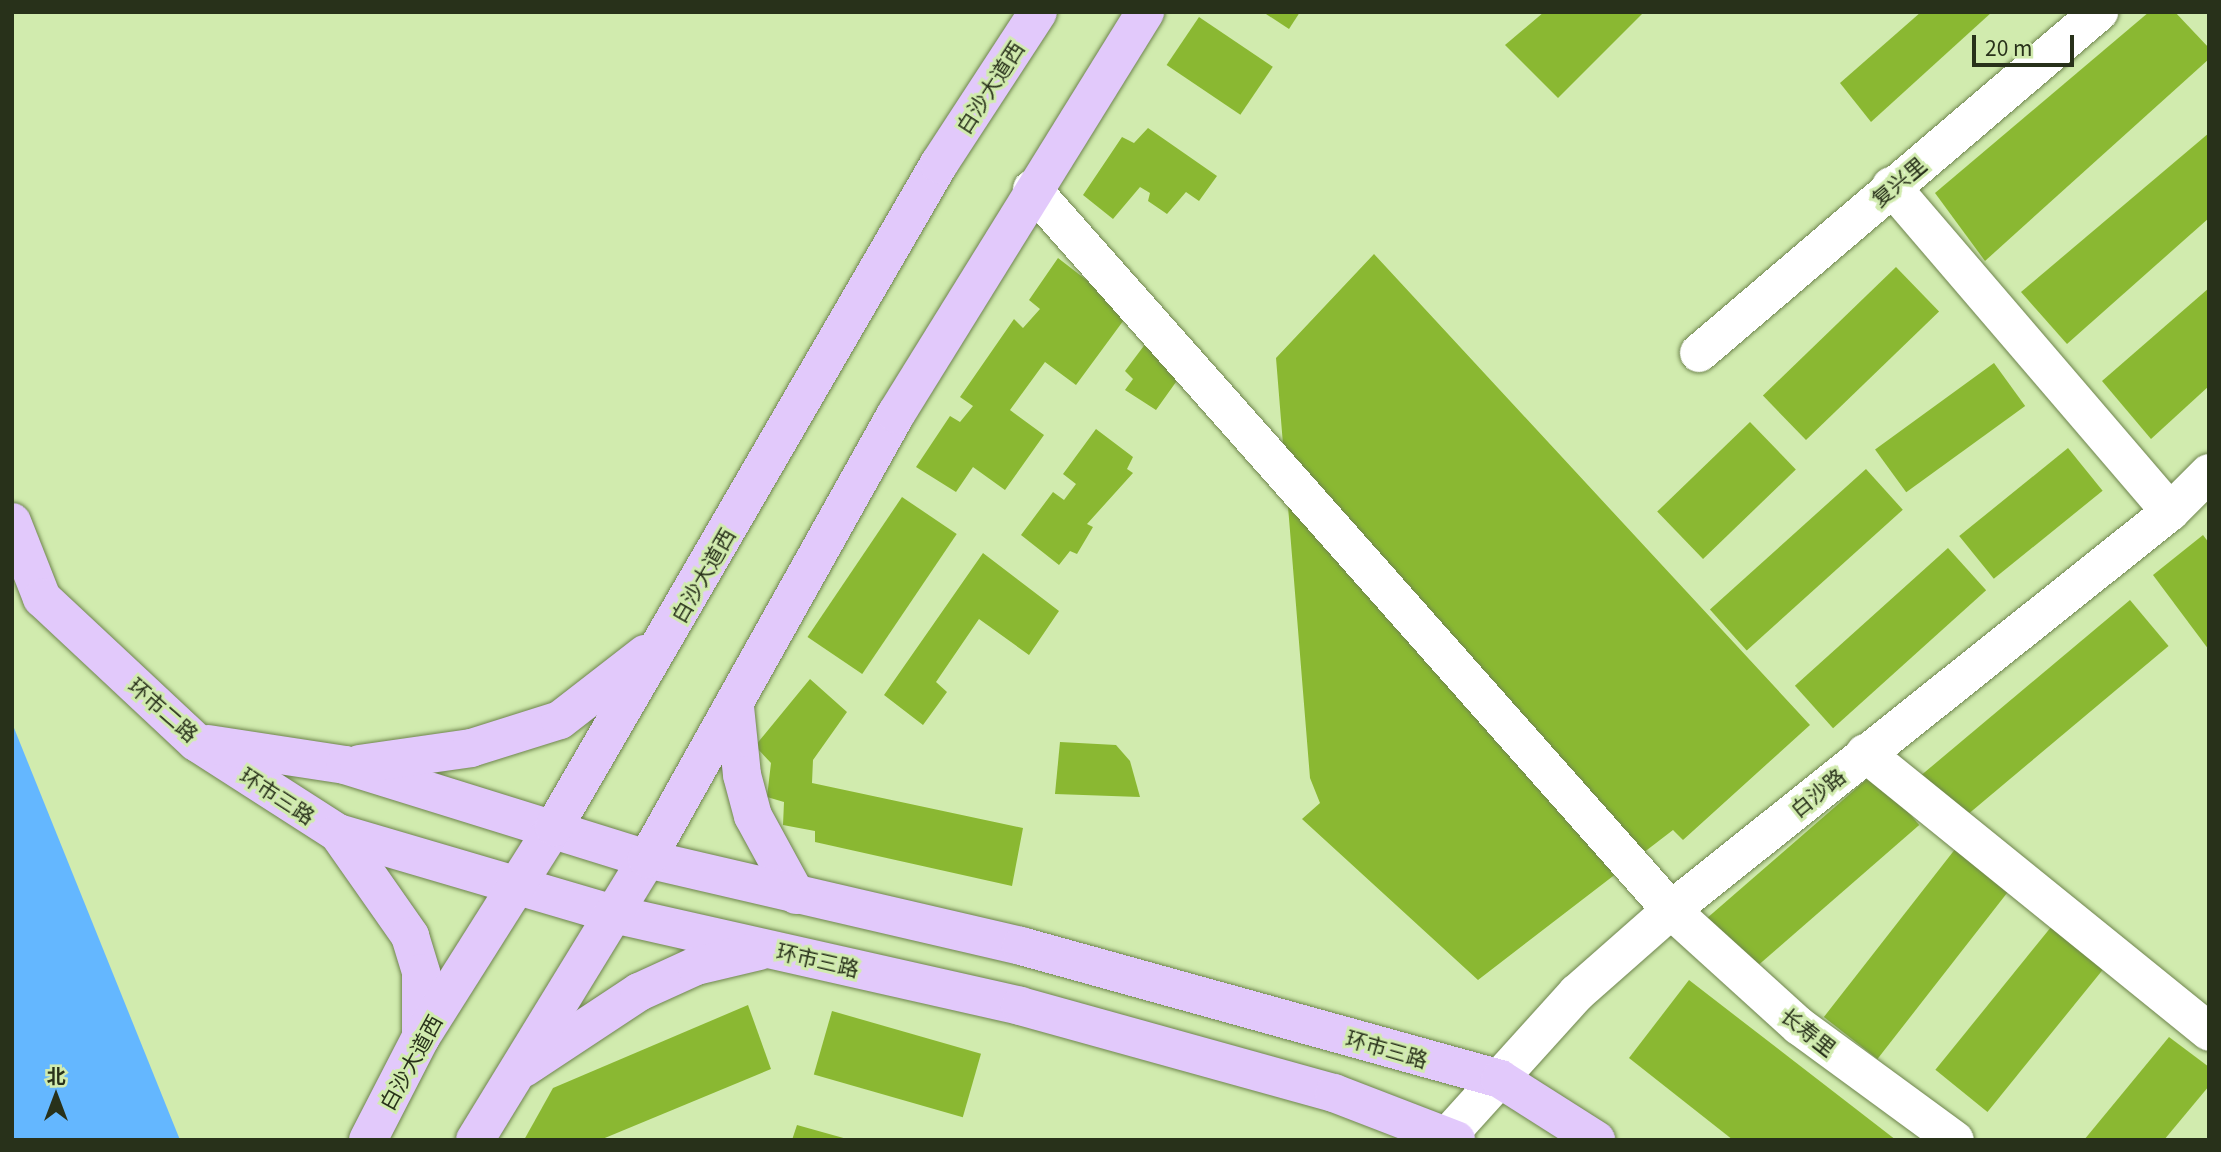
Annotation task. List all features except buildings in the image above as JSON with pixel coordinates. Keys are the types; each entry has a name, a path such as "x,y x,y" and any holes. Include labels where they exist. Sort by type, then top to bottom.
{"main road":[{"name":"白沙大道西","path":"368,1140 421,1037 554,827 939,164 1038,12"},
{"path":"475,1140 647,859 735,707 896,414 1032,189 1145,12"},
{"name":"环市二路","path":"12,522 42,597 196,742 345,765 554,827"},
{"path":"345,765 471,748 560,720 668,634"},
{"path":"735,707 742,775 753,816 796,895"},
{"name":"环市三路","path":"196,742 338,833 613,914 1020,1006 1335,1093 1449,1138"},
{"name":"环市三路","path":"554,827 647,859 1021,946 1500,1079 1596,1140"},
{"path":"338,833 410,936 421,973 421,1037"},
{"path":"511,1078 639,992 696,966 771,948"}],"street":[{"name":"复兴里","path":"1699,353 1891,186 2099,12"},
{"path":"1891,186 2170,512"},
{"name":"长寿里","path":"1032,189 1671,910 1799,1026 1955,1140"},
{"name":"白沙路","path":"1449,1138 1577,993 1671,910 2170,512 2209,473"},
{"path":"1865,753 2209,1032"}],"water":[{"path":"12,723 180,1140 12,1140"}]}
